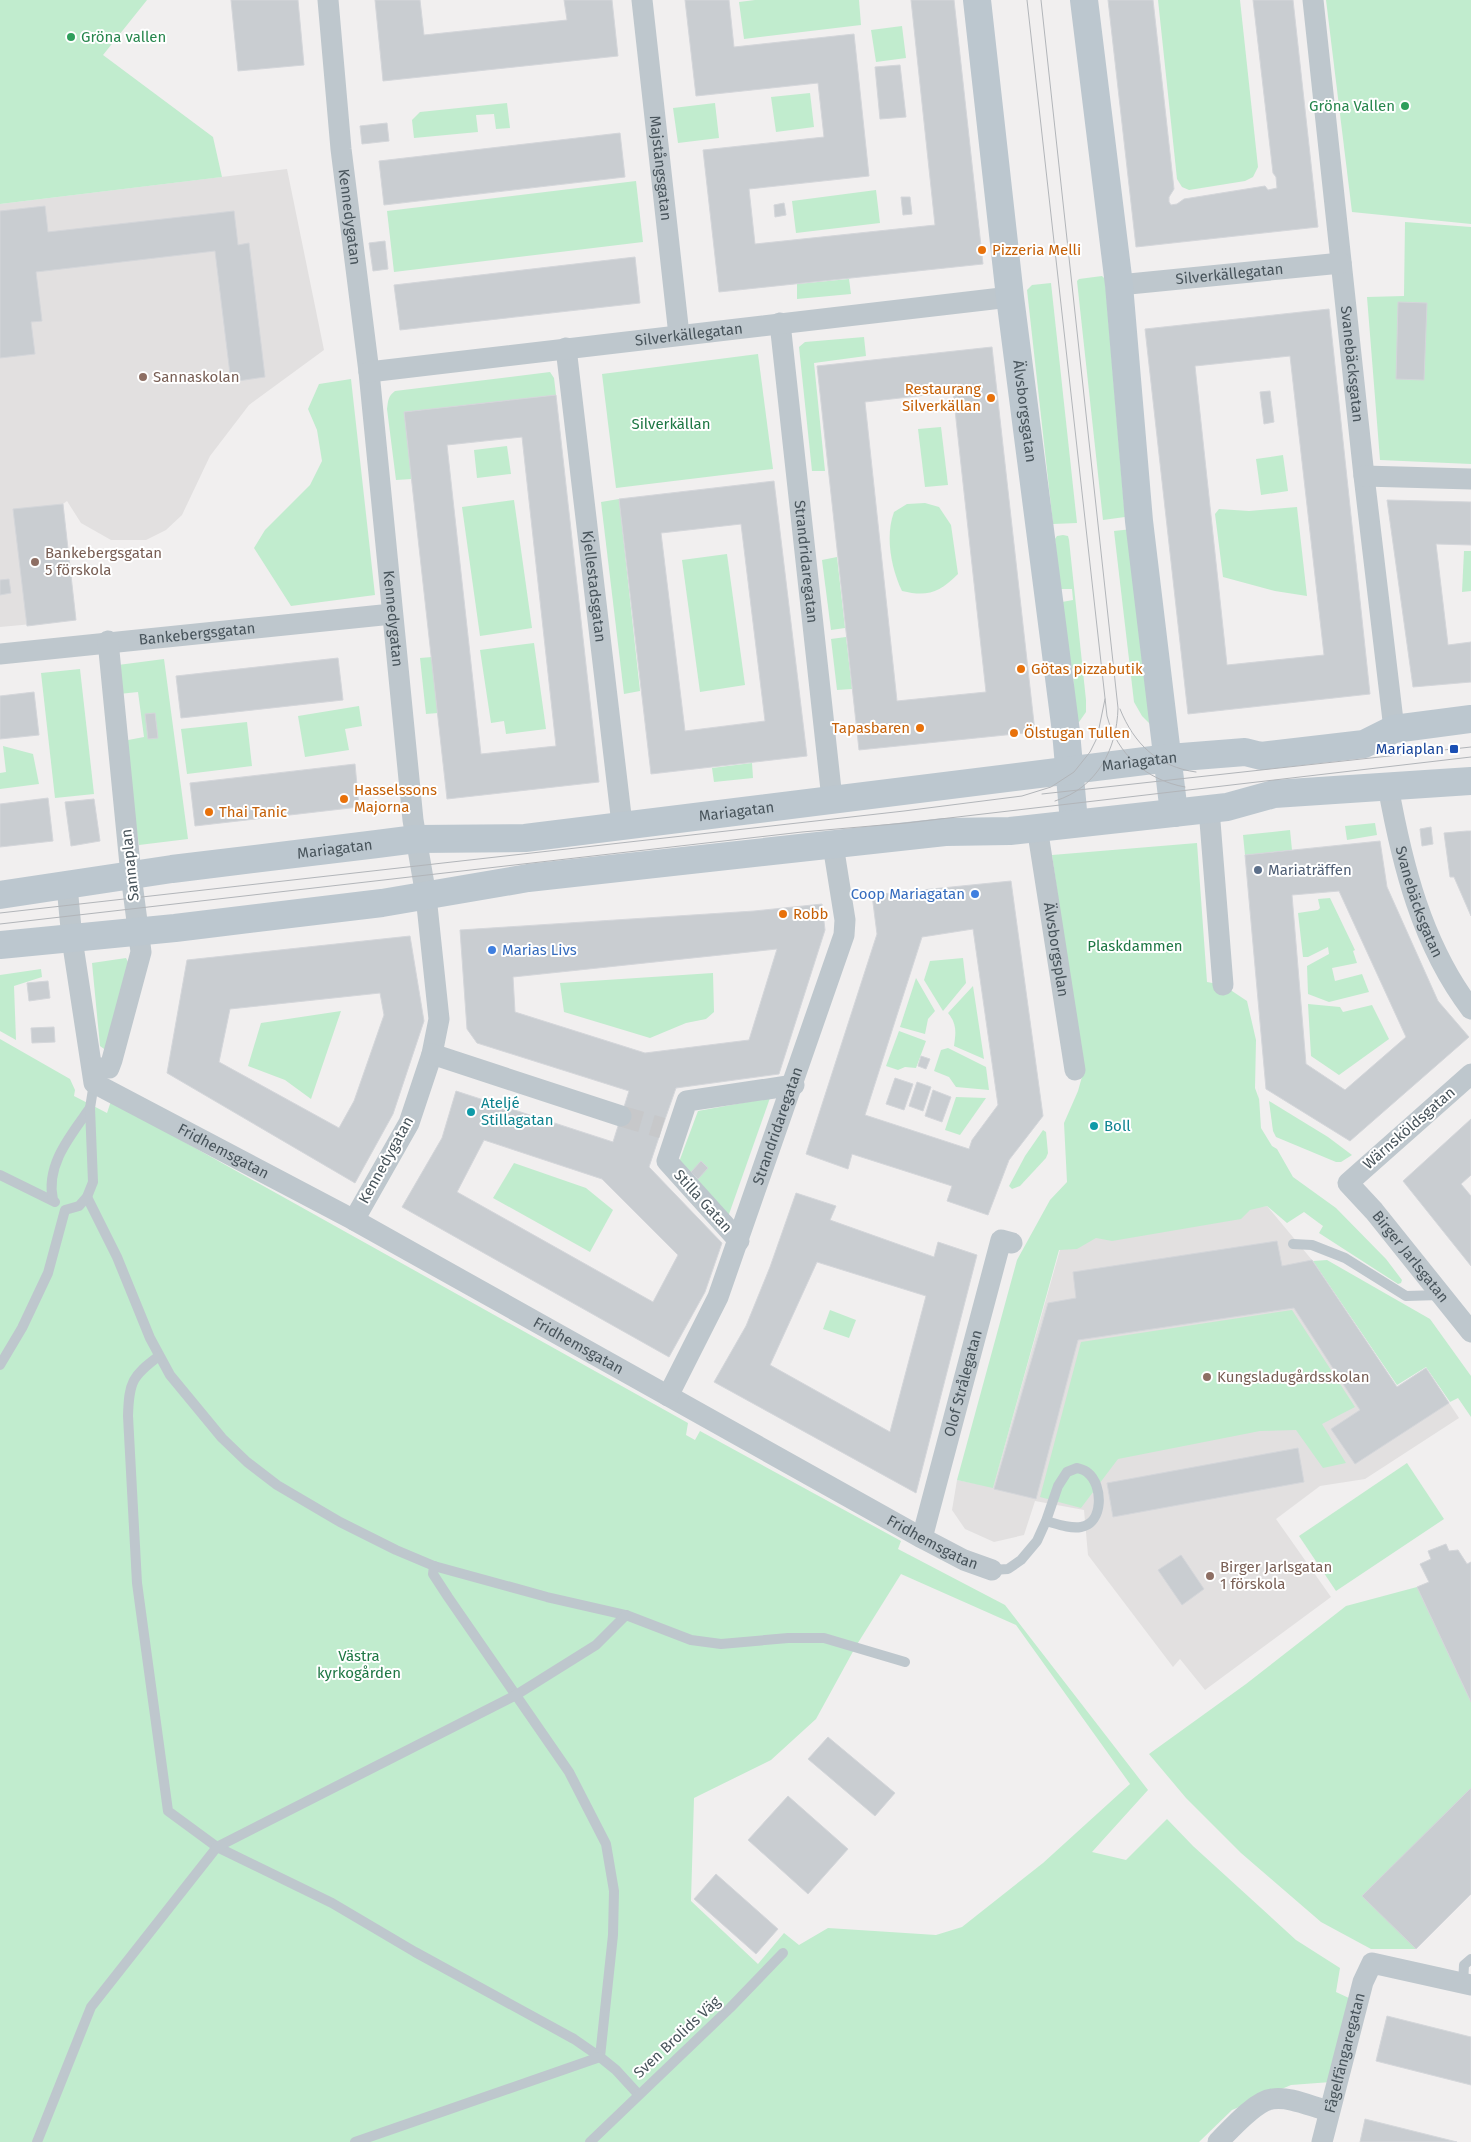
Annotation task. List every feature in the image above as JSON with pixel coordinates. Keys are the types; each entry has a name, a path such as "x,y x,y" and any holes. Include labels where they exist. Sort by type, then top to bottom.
{"street":[{"name":"Kennedygatan","path":"328,0 341,149 369,372 416,839 426,896 439,1019 432,1054 409,1123 354,1220"},
{"name":"Majstångsgatan","path":"642,0 679,335"},
{"name":"Älvsborgsgatan","path":"978,0 1010,296 1070,770 1074,822"},
{"path":"1084,0 1119,285 1139,521 1169,758 1174,813"},
{"name":"Svanebäcksgatan","path":"1312,0 1364,476 1394,729"},
{"name":"Silverkällegatan","path":"1119,285 1341,263"},
{"name":"Silverkällegatan","path":"369,372 1010,296"},
{"name":"Strandridaregatan","path":"780,323 832,799"},
{"name":"Kjellestadsgatan","path":"566,348 622,824"},
{"path":"1364,476 1471,479"},
{"name":"Bankebergsgatan","path":"0,654 108,641 392,614"},
{"name":"Sannaplan","path":"94,1076 108,1068 112,1060 140,960 108,641"},
{"name":"Mariagatan","path":"0,894 67,886 131,875 416,839 525,838 622,824 1169,758 1245,752 1261,756 1364,744 1394,729 1471,719"},
{"path":"0,945 138,933 426,896 528,878 945,832 1010,830 1227,807 1274,794 1388,786 1424,786 1471,781"},
{"name":"Svanebäcksgatan","path":"1388,786 1395,824 1418,911 1446,971 1471,1009"},
{"path":"1209,809 1223,984"},
{"name":"Älvsborgsplan","path":"1037,827 1075,1070"},
{"name":"Strandridaregatan","path":"668,1396 718,1297 794,1085 844,935 845,920 833,845"},
{"path":"67,886 72,939 94,1076"},
{"path":"432,1054 621,1116"},
{"name":"Wärnsköldsgatan","path":"1348,1183 1471,1074"},
{"name":"Fridhemsgatan","path":"94,1076 922,1538 964,1560 992,1570"},
{"name":"Stilla Gatan","path":"739,1241 667,1161 669,1131 687,1101 794,1085"},
{"name":"Birger Jarlsgatan","path":"1348,1183 1374,1211 1471,1332"},
{"name":"Olof Strålegatan","path":"922,1538 1001,1240 1012,1243"},
{"name":"Fågelfängaregatan","path":"1322,2142 1363,1982 1372,1963 1467,1984"},
{"path":"1218,2142 1255,2107 1272,2099 1288,2100 1329,2111"}],"lane":[{"path":"65,1210 79,1206 87,1197 93,1182 90,1108 94,1076"},
{"path":"53,1200 50,1187 52,1171 67,1142 90,1108"},
{"path":"0,1175 53,1200 65,1210"},
{"path":"87,1197 117,1257 159,1356 170,1375 222,1438 263,1474 277,1485 340,1522 396,1550 434,1566 547,1597 626,1615 691,1640 721,1644 788,1638 824,1638 905,1662"},
{"path":"0,1365 22,1328 48,1273 65,1210"},
{"path":"1293,1244 1312,1245 1345,1258 1406,1296 1441,1295"},
{"path":"159,1356 138,1373 129,1389 138,1583 168,1812 217,1847 332,1903 420,1955 574,2040 616,2070 638,2094"},
{"name":"Fridhemsgatan","path":"992,1570 1008,1569 1021,1560 1037,1541 1058,1486 1067,1472 1077,1468 1088,1472 1094,1480 1099,1498 1094,1518 1083,1527 1074,1528 1046,1521"},
{"path":"434,1566 434,1574 448,1597 569,1772 606,1844 614,1900 613,1935 600,2057"},
{"path":"36,2142 91,2007 217,1847 516,1695 596,1645 626,1615"},
{"name":"Sven Brolids Väg","path":"590,2142 730,2008 784,1953"},
{"path":"1467,1984 1464,1965 1471,1959"},
{"path":"355,2142 600,2057"}],"shaded area":[{"name":"Sannaskolan","path":"287,169 324,350 249,405 210,456 182,515 166,530 146,540 111,540 81,523 67,501 63,504 76,620 0,627 0,204"},
{"name":"Kungsladugårdsskolan","path":"1267,1206 1312,1260 1397,1387 1426,1368 1459,1418 1365,1479 1320,1486 1276,1519 1331,1597 1205,1690 1180,1659 1173,1667 1088,1555 1084,1510 1035,1501 1024,1535 994,1542 965,1529 952,1510 957,1480 993,1487 1065,1232"}],"green space":[{"path":"0,0 147,0 103,55 213,137 222,177 0,204"},
{"path":"755,0 859,0 861,25 744,39 739,2"},
{"path":"1158,0 1240,0 1258,167 1253,177 1245,181 1189,190 1182,187 1177,179"},
{"name":"Gröna Vallen","path":"1326,0 1471,0 1471,224 1352,212"},
{"path":"902,26 906,58 876,62 871,30"},
{"path":"810,93 814,127 776,132 771,97"},
{"path":"507,103 510,128 496,129 494,114 476,115 478,132 414,138 412,120 420,112"},
{"path":"715,103 719,138 678,143 673,108"},
{"path":"636,181 643,242 394,272 387,211"},
{"path":"876,190 880,223 796,233 792,201"},
{"path":"1405,222 1471,227 1471,464 1380,460 1367,297 1404,296"},
{"path":"1102,276 1105,279 1125,517 1103,520 1077,281 1079,279"},
{"path":"849,279 851,294 797,299 797,284"},
{"path":"1051,283 1077,523 1053,524 1027,290 1032,285"},
{"path":"864,337 866,356 814,363 825,471 812,471 799,347 805,342"},
{"name":"Silverkällan","path":"758,354 773,469 616,488 602,374"},
{"path":"550,372 554,378 556,395 404,412 412,479 396,480 387,409 388,401 395,391"},
{"path":"351,379 375,595 291,606 254,548 265,530 310,485 322,461 317,430 308,409 319,384"},
{"path":"941,427 948,485 925,487 918,429"},
{"path":"507,446 511,474 477,478 474,450"},
{"path":"1283,455 1288,491 1261,495 1256,459"},
{"path":"619,499 640,691 624,694 601,502"},
{"path":"514,500 532,628 480,636 462,507"},
{"path":"925,503 939,507 951,525 958,574 945,586 932,592 919,594 902,591 890,552 890,531 894,512 907,504"},
{"path":"1297,507 1307,596 1275,591 1223,577 1215,514 1219,509 1249,511"},
{"path":"1132,529 1151,725 1142,716 1134,702 1114,531"},
{"path":"1057,536 1068,536 1069,540 1086,700 1086,712 1079,722 1075,722 1073,670 1069,659 1062,602 1073,600 1072,589 1060,589 1055,539"},
{"path":"1464,551 1471,551 1471,591 1462,592"},
{"path":"727,554 745,685 700,692 682,560"},
{"path":"837,557 845,628 831,630 822,560"},
{"path":"846,637 852,689 837,690 831,639"},
{"path":"534,643 546,729 506,734 504,721 491,723 480,650"},
{"path":"432,657 438,713 426,714 420,658"},
{"path":"164,659 188,839 139,845 123,741 144,737 138,692 119,694 118,665"},
{"path":"80,669 94,794 55,798 41,673"},
{"path":"359,706 362,726 345,729 349,750 305,757 298,716"},
{"path":"247,722 252,766 187,774 181,729"},
{"path":"3,746 33,754 39,784 0,789 0,773 6,772"},
{"path":"752,763 753,778 714,782 712,768"},
{"path":"1375,823 1377,835 1347,840 1345,826"},
{"path":"1290,830 1292,850 1245,855 1243,835"},
{"name":"Plaskdammen","path":"1197,843 1207,982 1223,985 1247,1001 1256,1040 1255,1088 1259,1099 1258,1082 1261,1128 1272,1146 1277,1149 1293,1177 1336,1208 1386,1259 1402,1280 1401,1283 1398,1284 1319,1233 1323,1226 1304,1212 1287,1223 1267,1206 1250,1210 1241,1219 1112,1241 1096,1238 1077,1249 1059,1250 993,1488 957,1480 1017,1260 1050,1200 1067,1182 1064,1123 1078,1091 1083,1073 1052,855"},
{"path":"1330,898 1355,950 1353,951 1357,963 1332,968 1335,981 1362,974 1369,992 1329,1002 1308,994 1307,966 1329,954 1328,947 1308,957 1303,957 1298,913 1318,910 1320,908 1318,899"},
{"path":"126,958 128,962 107,1051 100,1046 92,963"},
{"path":"963,958 966,983 943,1011 924,980 930,961"},
{"path":"41,969 42,977 14,986 16,1040 0,1031 0,975"},
{"path":"713,973 714,1012 706,1019 686,1023 650,1038 564,1012 560,983"},
{"path":"916,978 935,1011 928,1019 925,1034 900,1027"},
{"path":"973,986 984,1059 954,1046 955,1028 948,1013"},
{"path":"1308,1004 1340,1007 1343,1012 1372,1005 1389,1039 1339,1075 1311,1056"},
{"path":"341,1011 311,1099 285,1080 248,1066 261,1023"},
{"path":"899,1031 926,1041 916,1068 905,1067 898,1070 886,1066"},
{"name":"Västra kyrkogården","path":"0,1039 70,1079 75,1090 74,1096 107,1113 111,1101 688,1423 686,1435 695,1440 700,1431 901,1541 898,1549 1005,1605 1148,1790 1092,1852 1126,1860 1167,1819 1193,1846 1296,1940 1340,1968 1336,1992 1351,1999 1331,2082 1291,2085 1232,2110 1199,2142 0,2142","holes":["901,1574 1016,1625 1130,1784 1043,1863 962,1927 936,1935 828,1928 799,1945 784,1933 758,1964 691,1901 694,1798 771,1760 816,1719 856,1646"]},
{"path":"948,1048 986,1067 989,1090 956,1087 949,1077 934,1071 941,1050"},
{"path":"956,1097 986,1098 960,1135 945,1130"},
{"path":"770,1098 728,1217 679,1162 698,1111"},
{"path":"1269,1101 1328,1137 1352,1155 1341,1162 1336,1162 1276,1137 1273,1131"},
{"path":"1043,1130 1046,1132 1048,1153 1046,1158 1020,1186 1012,1189 1009,1186 1025,1156"},
{"path":"514,1163 586,1188 613,1210 590,1252 493,1198"},
{"path":"1327,1260 1430,1319 1471,1376 1471,1417 1458,1398 1450,1402 1426,1367 1397,1385 1313,1261"},
{"path":"830,1310 856,1320 849,1338 823,1329"},
{"path":"1292,1310 1355,1407 1322,1424 1346,1463 1323,1468 1296,1430 1260,1431 1118,1459 1081,1508 1040,1497 1081,1342"},
{"path":"1407,1463 1444,1519 1336,1591 1299,1536"},
{"path":"1417,1587 1471,1702 1471,1788 1363,1896 1416,1949 1371,1949 1321,1922 1241,1853 1186,1798 1149,1754 1246,1684 1346,1606"}],"building":[{"path":"231,0 298,0 304,65 238,71"},
{"path":"375,0 420,0 424,35 567,20 564,0 612,0 618,56 383,81"},
{"path":"685,0 729,0 734,47 854,34 869,176 749,189 755,244 935,225 911,0 954,0 983,264 719,292 703,150 824,137 818,83 696,96"},
{"path":"1108,0 1153,0 1174,189 1169,197 1171,205 1177,204 1184,199 1265,186 1268,190 1277,188 1276,177 1273,173 1253,0 1293,0 1318,227 1136,247"},
{"path":"900,65 906,117 880,119 875,67"},
{"path":"387,123 389,141 362,144 360,126"},
{"path":"620,133 625,177 384,205 379,161"},
{"path":"901,197 910,197 912,214 903,215"},
{"path":"784,203 786,215 775,217 774,205"},
{"path":"45,206 48,232 234,211 238,245 249,243 265,377 231,382 215,251 36,272 42,321 31,322 35,354 0,358 0,211"},
{"path":"385,241 388,269 373,271 369,243"},
{"path":"635,257 640,303 400,330 394,285"},
{"path":"1398,302 1427,303 1424,380 1396,379"},
{"path":"1329,309 1370,694 1188,714 1145,329","holes":["1290,356 1324,655 1227,665 1195,366"]},
{"path":"992,347 1035,732 859,750 817,366","holes":["953,392 986,692 897,701 865,402"]},
{"path":"1270,391 1274,422 1264,424 1260,392"},
{"path":"556,395 599,782 447,799 404,412","holes":["522,437 556,746 481,754 447,445"]},
{"path":"774,481 807,756 651,774 619,499","holes":["741,524 765,721 685,731 661,533"]},
{"path":"1387,500 1471,502 1471,545 1436,544 1448,645 1471,642 1471,682 1413,687"},
{"path":"63,504 76,620 27,626 13,509"},
{"path":"9,579 11,593 0,595 0,580"},
{"path":"338,658 343,700 181,718 176,676"},
{"path":"34,692 39,735 0,739 0,696"},
{"path":"155,713 158,738 148,739 145,714"},
{"path":"355,764 359,807 195,826 190,783"},
{"path":"48,798 53,841 0,847 0,804"},
{"path":"94,799 100,841 71,846 65,802"},
{"path":"1431,827 1433,844 1422,846 1420,829"},
{"path":"1471,831 1471,916 1454,877 1450,877 1444,833"},
{"path":"1380,841 1387,887 1438,1001 1469,1037 1350,1141 1266,1089 1245,855","holes":["1339,891 1406,1037 1345,1090 1306,1064 1292,895"]},
{"path":"1011,881 1043,1116 1009,1160 988,1215 947,1201 952,1186 852,1154 848,1169 806,1154 877,934 872,895","holes":["973,929 998,1105 972,1140 969,1149 865,1115 922,937"]},
{"path":"822,904 825,930 779,1074 676,1088 649,1167 722,1243 705,1292 669,1357 402,1207 442,1138 456,1091 613,1142 629,1091 477,1043 467,1029 460,930 754,911","holes":["777,949 749,1040 645,1053 515,1012 513,977","484,1140 602,1179 678,1255 653,1302 457,1192"]},
{"path":"410,936 424,1021 393,1114 355,1183 167,1073 187,960","holes":["380,993 384,1015 354,1101 339,1128 219,1062 230,1009"]},
{"path":"48,981 50,998 29,1001 27,983"},
{"path":"54,1027 55,1042 32,1043 31,1028"},
{"path":"921,1056 930,1059 926,1069 918,1066"},
{"path":"895,1078 913,1084 904,1110 886,1104"},
{"path":"917,1082 931,1087 923,1111 909,1106"},
{"path":"933,1090 951,1097 942,1122 925,1116"},
{"path":"1471,1119 1471,1175 1461,1184 1471,1196 1471,1266 1403,1181"},
{"path":"701,1161 708,1168 698,1179 691,1172"},
{"path":"796,1193 836,1206 830,1220 934,1257 938,1242 977,1255 916,1493 714,1382 746,1326 770,1267","holes":["817,1262 926,1296 890,1432 770,1365"]},
{"path":"1277,1241 1282,1266 1312,1260 1397,1387 1426,1368 1449,1403 1355,1464 1331,1429 1360,1410 1294,1308 1078,1340 1036,1499 994,1489 1048,1303 1076,1298 1073,1272"},
{"path":"1298,1448 1304,1482 1113,1517 1107,1483"},
{"path":"1446,1544 1449,1551 1458,1550 1467,1564 1471,1562 1471,1702 1417,1587 1429,1582 1420,1564 1431,1559 1428,1551"},
{"path":"1181,1555 1204,1589 1182,1605 1158,1570"},
{"path":"828,1737 895,1793 875,1816 808,1759"},
{"path":"1471,1788 1471,1894 1416,1949 1362,1896"},
{"path":"788,1796 848,1849 808,1894 748,1840"},
{"path":"716,1874 778,1929 756,1954 694,1899"},
{"path":"1387,2016 1471,2037 1471,2085 1376,2061"},
{"path":"1365,2119 1457,2142 1360,2142"}],"tunnel":[{"path":"621,1116 662,1128"}],"tram line":[{"path":"1027,0 1107,716 1118,742 1135,763 1158,778 1185,787"},
{"path":"1041,0 1118,708 1114,738 1102,765 1082,787 1070,795 1055,801"},
{"path":"0,913 1022,796 1051,787 1074,772 1090,752 1097,738 1105,699"},
{"path":"1120,709 1132,733 1149,752 1170,765 1196,772"},
{"path":"1042,794 1471,747"},
{"path":"0,924 802,832 906,823 1471,757"}],"place":[{"name":"Gröna vallen","path":"71,37"},
{"name":"Gröna Vallen","path":"1405,106"},
{"name":"Pizzeria Melli","path":"982,250"},
{"name":"Sannaskolan","path":"143,377"},
{"name":"Restaurang Silverkällan","path":"991,398"},
{"name":"Bankebergsgatan 5 förskola","path":"35,562"},
{"name":"Götas pizzabutik","path":"1021,669"},
{"name":"Tapasbaren","path":"920,728"},
{"name":"Ölstugan Tullen","path":"1014,733"},
{"name":"Mariaplan","path":"1454,749"},
{"name":"Hasselssons Majorna","path":"344,799"},
{"name":"Thai Tanic","path":"209,812"},
{"name":"Mariaträffen","path":"1258,870"},
{"name":"Coop Mariagatan","path":"975,894"},
{"name":"Robb","path":"783,914"},
{"name":"Marias Livs","path":"492,950"},
{"name":"Ateljé Stillagatan","path":"471,1112"},
{"name":"Boll","path":"1094,1126"},
{"name":"Kungsladugårdsskolan","path":"1207,1377"},
{"name":"Birger Jarlsgatan 1 förskola","path":"1210,1576"}]}
